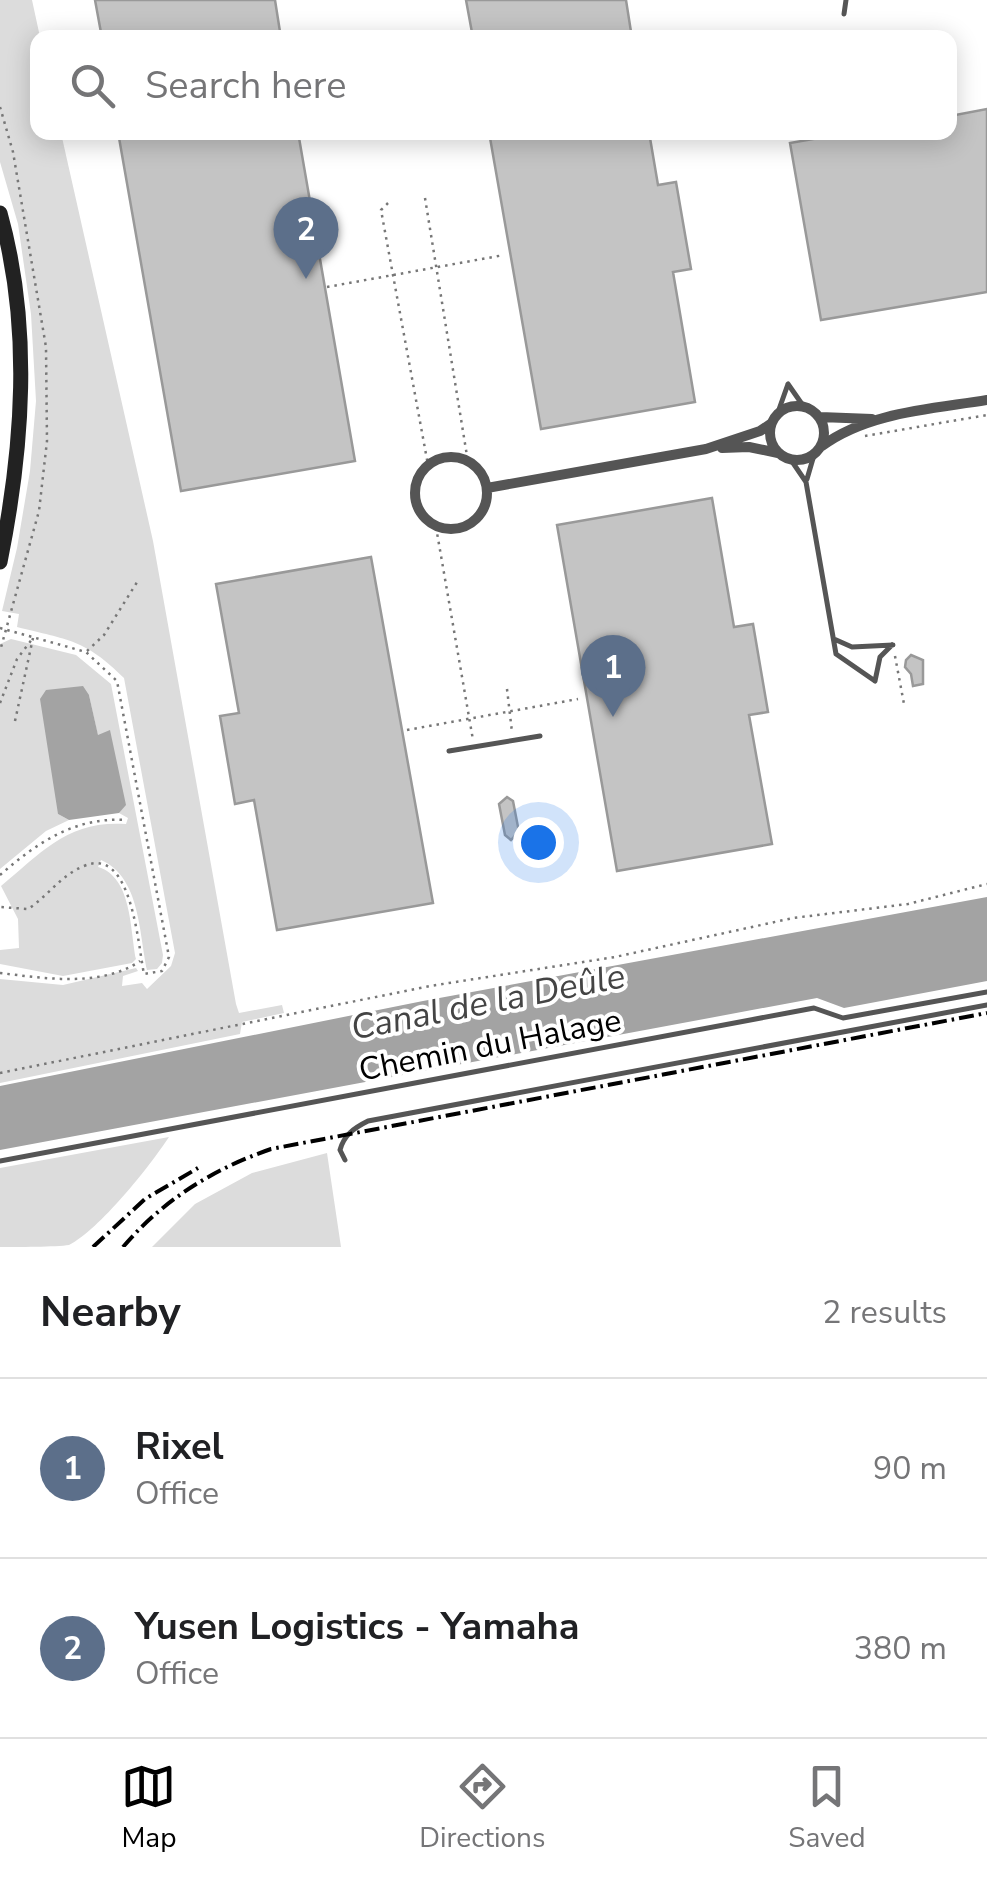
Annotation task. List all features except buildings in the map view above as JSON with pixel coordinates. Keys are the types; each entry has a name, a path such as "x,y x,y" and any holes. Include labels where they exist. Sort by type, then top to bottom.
{"main road":[{"path":"0,213 8,241 18,321 22,397 16,485 0,562"}],"street":[{"path":"487,488 706,449 749,447 802,460 837,434 878,420 987,400"},
{"path":"706,449 760,431 792,406 804,407 820,417 878,420"},
{"path":"818,450 825,433 820,417"},
{"path":"774,419 771,440 778,452"},
{"path":"444,458 468,462 479,470 487,488 485,506 470,524 449,530 436,527 419,512 415,501 418,476 428,465 444,458"}],"lane":[{"path":"844,14 846,0"},
{"path":"774,419 788,384 804,407"},
{"path":"806,482 818,450"},
{"path":"791,460 806,482 836,654 875,681 880,657 892,646"},
{"path":"834,639 852,647 892,646"},
{"path":"450,751 540,736"},
{"name":"Chemin du Halage","path":"0,1161 814,1008 843,1018 987,992"},
{"path":"345,1160 340,1150 342,1142 368,1121 987,1005"}],"path":[{"path":"426,198 468,462"},
{"path":"388,203 382,210 428,465"},
{"path":"327,287 504,255"},
{"path":"856,437 987,415"},
{"path":"436,527 474,747"},
{"path":"86,652 104,635 139,580"},
{"path":"0,628 86,652 117,681 170,958 162,971 144,974 125,883 110,867 86,864 53,884 28,909 0,907"},
{"path":"0,704 17,659 34,637"},
{"path":"15,721 34,637"},
{"path":"892,646 904,704"},
{"path":"507,689 513,740"},
{"path":"407,730 578,699"},
{"path":"0,874 62,829 110,819 125,820"},
{"path":"0,1073 430,986 615,957 793,918 908,904 987,884"},
{"path":"0,973 63,980 134,966 141,960"}],"shaded area":[{"path":"0,0 32,0 38,30 30,30 30,140 63,140 153,541 236,1004 239,1013 282,1005 284,1013 242,1022 240,1034 0,1083 0,979 63,985 136,968 138,971 123,976 122,986 142,983 147,989 171,966 175,953 124,678 86,648 17,627 19,614 2,611 30,471 36,401 31,314 18,224 0,162"},
{"path":"11,639 76,655 111,684 163,955 157,969 147,970 131,892 114,868 101,860 98,867 117,881 123,893 136,959 63,976 0,964 0,950 19,948 18,919 1,886 57,841 88,827 126,824 128,818 119,813 125,804 109,731 98,736 89,695 58,814 69,820 46,831 0,869 0,644"},
{"path":"169,1137 123,1196 95,1226 69,1245 0,1247 0,1168"},
{"path":"327,1153 341,1247 152,1247 195,1204 252,1173"}],"water":[{"path":"83,686 89,695 98,735 110,730 126,805 119,813 69,820 58,814 40,699 46,690"},
{"name":"Canal de la Deûle","path":"987,897 987,981 844,1008 817,998 0,1150 0,1086 423,1001"}],"railway":[{"path":"123,1247 190,1188 271,1149 987,1013"},
{"path":"93,1247 145,1199 198,1168"}],"place":[{"name":"Yusen Logistics - Yamaha","path":"306,279"},
{"name":"Rixel","path":"613,717"}]}
